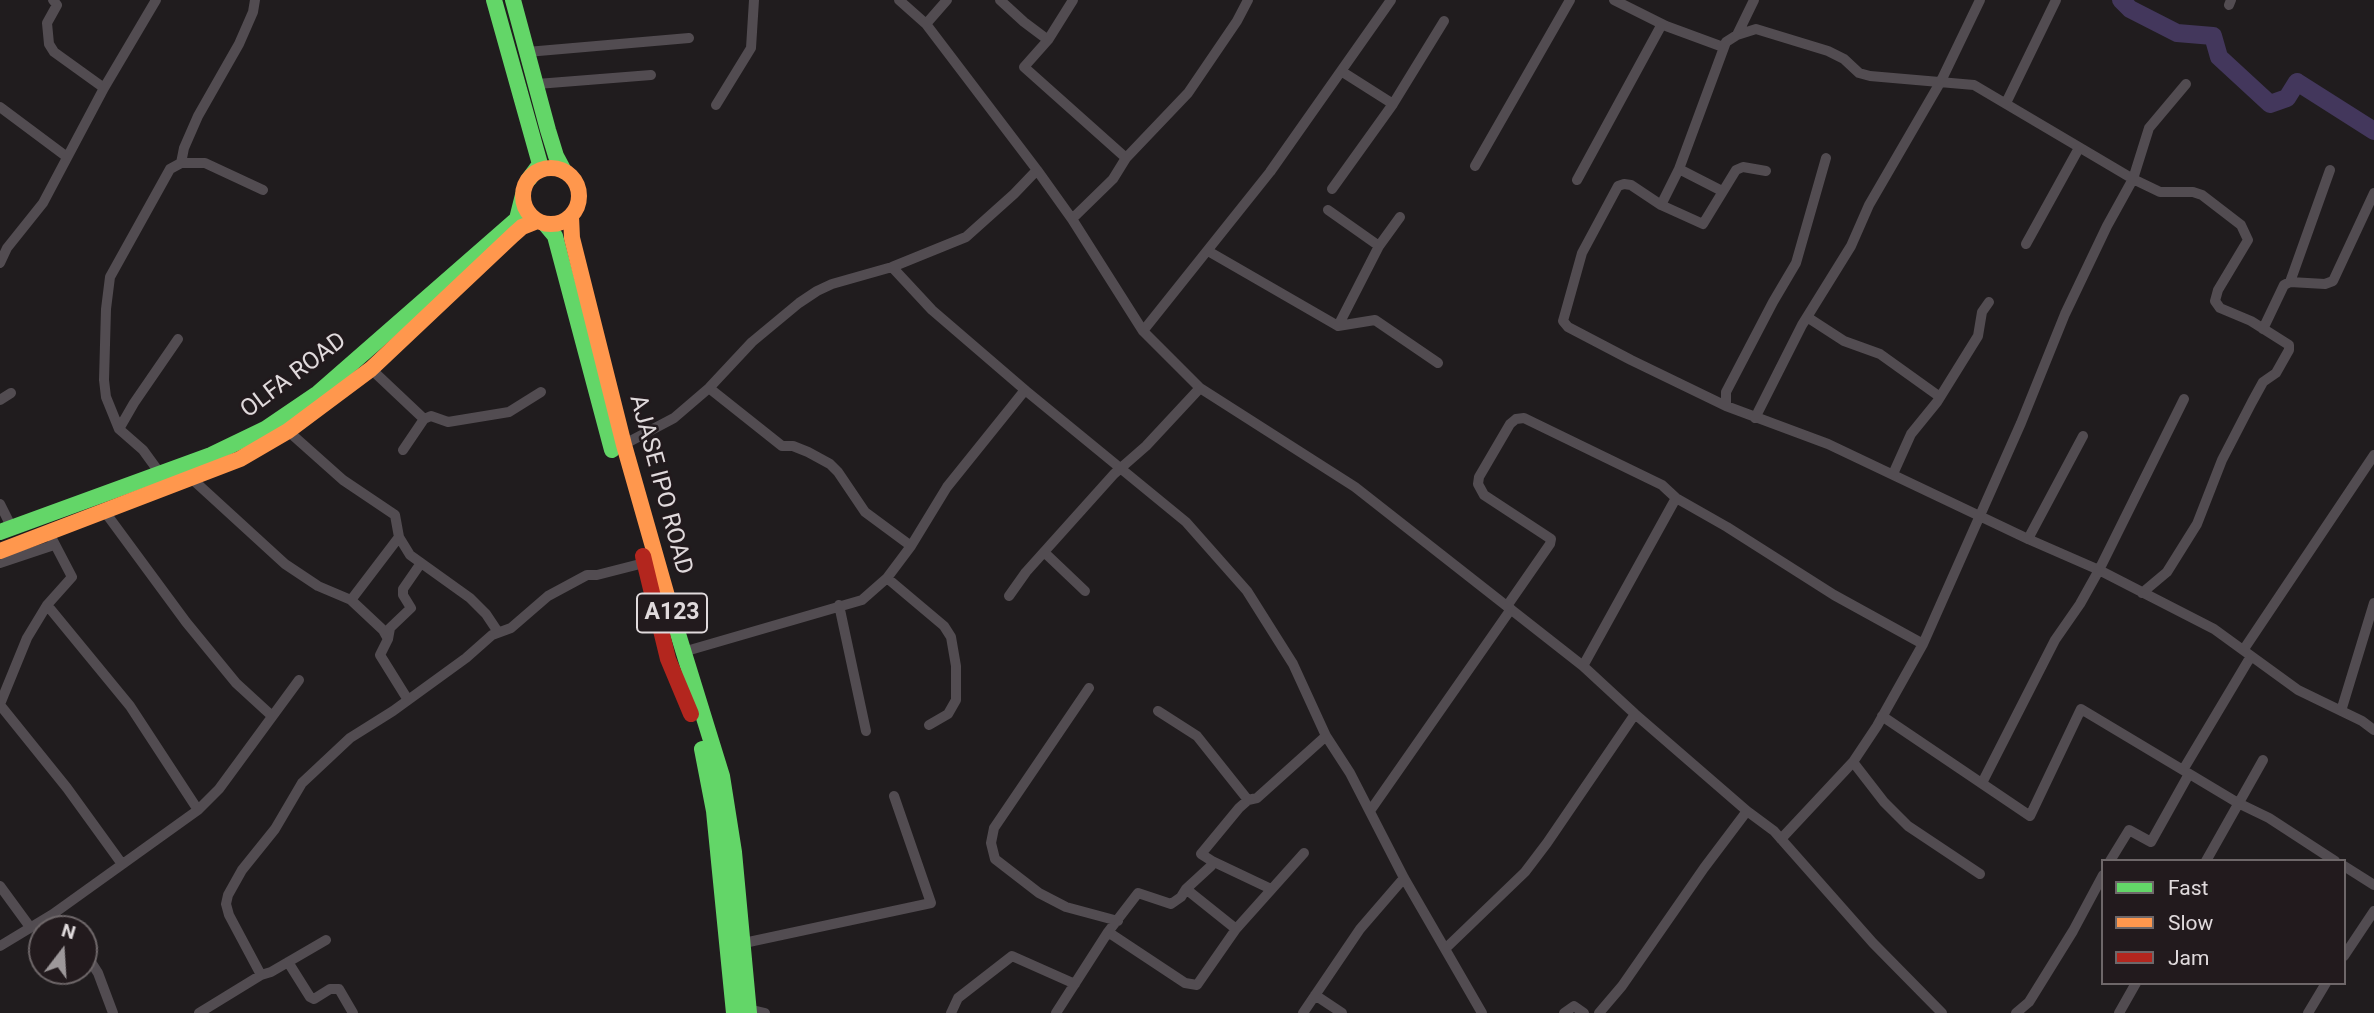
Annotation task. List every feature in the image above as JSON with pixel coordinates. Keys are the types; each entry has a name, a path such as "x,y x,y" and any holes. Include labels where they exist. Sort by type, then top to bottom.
{"main road":[{"path":"494,0 540,164 528,179 523,195"},
{"name":"A123","path":"513,0 551,138 564,172 571,176 579,191 578,205 571,216"},
{"path":"528,179 545,169 564,172"},
{"name":"A123","path":"523,195 526,210 541,223"},
{"name":"OLFA ROAD","path":"6,530 211,455 265,429 318,393 517,219 523,195"},
{"path":"0,551 51,539 105,512 240,459 288,431 371,369 522,227 563,222 571,216"},
{"name":"AJASE IPO ROAD","path":"571,216 572,238 644,563 668,659 697,727 708,771 741,1011"},
{"name":"AJASE IPO ROAD","path":"541,223 555,236 564,276 722,776 744,943 741,1011"}],"street":[{"path":"53,0 57,5 47,23 49,44 54,52 104,88"},
{"path":"0,262 7,248 43,203 104,88 156,0"},
{"path":"181,163 184,148 198,116 239,44 253,12 255,0"},
{"path":"716,105 751,48 754,0"},
{"path":"899,0 926,24 1037,170 1072,219 1143,331 1200,388 1355,487 1583,666 1781,839 1929,1008 1942,1013"},
{"path":"926,24 947,0"},
{"path":"1000,0 1048,40"},
{"path":"1073,0 1048,40 1024,67 1126,158"},
{"path":"1072,219 1113,178 1126,158 1188,93 1237,22 1248,0"},
{"path":"1143,331 1270,172 1391,0"},
{"path":"1475,166 1570,0"},
{"path":"1615,0 1662,24 1723,47 1737,35 1756,29 1828,51 1844,59 1859,73 1870,76 1974,85 2133,179 2160,192 2193,192 2202,195 2241,225 2248,240 2218,290 2216,301 2220,308 2263,328 2288,345 2289,350 2276,373 2263,382 2252,402 2222,460 2197,524 2166,572 2141,593"},
{"path":"1737,35 1754,0"},
{"path":"1755,418 1807,317 1851,246 1869,205 1941,81 1980,0"},
{"path":"2006,103 2056,0"},
{"path":"1332,189 1393,104 1444,21"},
{"path":"1577,180 1662,24"},
{"path":"527,52 690,38"},
{"path":"1661,205 1679,169 1726,42"},
{"path":"1341,71 1393,104"},
{"path":"537,84 651,75"},
{"path":"1781,839 1853,762 1923,645 2065,314 2133,179 2149,128 2186,84"},
{"path":"0,107 67,157"},
{"path":"2026,244 2079,148"},
{"path":"1726,406 1726,392 1766,313 1796,263 1826,158"},
{"path":"159,472 142,450 120,429 106,397 107,287 110,277 170,169 181,163 205,163 263,190"},
{"path":"1766,171 1743,167 1736,170 1703,224 1661,205 1631,186 1618,186 1583,253 1563,321 1568,327 1630,360 1726,406 1828,444 2028,540 2099,570 2214,629 2298,690 2362,721 2374,730"},
{"path":"1679,169 1722,191"},
{"path":"618,447 674,418 709,388 752,342 808,297 832,284 892,267 966,237 1037,170"},
{"path":"2290,282 2330,170"},
{"path":"2263,328 2284,285 2290,282 2325,284 2333,281 2374,193"},
{"path":"1328,209 1379,246"},
{"path":"1338,326 1379,246 1401,217"},
{"path":"1208,251 1338,326 1376,320 1438,363"},
{"path":"892,267 932,310 1186,522 1247,591 1293,664 1326,736 1350,773 1404,878 1482,1013"},
{"path":"1893,474 1911,434 1922,424 1978,336 1982,312 1989,302"},
{"path":"1807,317 1844,341 1880,354 1940,397"},
{"path":"120,429 134,403 178,339"},
{"path":"371,369 424,419"},
{"path":"709,388 782,446 800,449 830,464 864,512 911,546"},
{"path":"1009,596 1044,552 1114,474 1146,446 1200,388"},
{"path":"683,652 862,600 887,578 911,546 947,487 1025,390"},
{"path":"403,450 424,419 431,416 448,422 509,412 541,392"},
{"path":"0,400 12,393"},
{"path":"1982,783 2055,640 2099,570 2184,399"},
{"path":"1370,811 1550,544 1551,539 1484,495 1478,484 1479,477 1510,424 1516,419 1524,418 1662,485 1676,498 1834,595 1923,645"},
{"path":"288,431 343,480 395,515 399,537 410,555 470,598 486,614 498,632"},
{"path":"2028,540 2083,436"},
{"path":"2111,859 2129,830 2151,842 2248,653 2374,455"},
{"path":"2363,472 2374,480"},
{"path":"191,478 285,564 318,586 351,600 383,630 388,639"},
{"path":"1583,666 1676,498"},
{"path":"0,504 6,530"},
{"path":"105,512 186,622 228,673 272,716"},
{"path":"351,600 399,537"},
{"path":"0,563 51,539 72,577 47,605 27,638 0,704 60,778 122,864"},
{"path":"1044,552 1085,591"},
{"path":"261,975 229,915 226,904 242,870 275,828 302,783 350,738 408,700 498,632 511,628 548,596 587,575 644,563"},
{"path":"408,700 380,655 390,628 411,608 403,595 403,589 421,564"},
{"path":"887,578 944,626 951,637 956,666 956,700 948,714 929,725"},
{"path":"2341,711 2371,627 2374,603"},
{"path":"47,605 130,706 198,810"},
{"path":"839,605 866,732"},
{"path":"52,914 198,810 219,789 299,681"},
{"path":"1089,688 994,828 991,843 995,859 1039,893 1066,907 1118,920"},
{"path":"1882,716 2030,816 2081,709 2238,803 2269,818 2332,859"},
{"path":"1158,711 1197,736 1248,800"},
{"path":"1445,949 1525,872 1635,714"},
{"path":"1271,889 1201,854 1248,800 1257,798 1326,736"},
{"path":"2207,859 2263,760"},
{"path":"1853,762 1884,802 1908,825 1980,874"},
{"path":"744,943 931,903 894,796"},
{"path":"1599,1013 1622,986 1747,811"},
{"path":"1108,932 1185,983 1197,985 1236,929 1304,853"},
{"path":"1056,1013 1108,932 1138,893 1171,904 1211,866 1212,861"},
{"path":"2346,867 2374,885"},
{"path":"1303,1013 1360,929 1404,878"},
{"path":"2016,1013 2029,1002 2073,931 2101,879"},
{"path":"0,886 28,924"},
{"path":"1186,889 1236,929"},
{"path":"2346,954 2374,911"},
{"path":"0,946 28,928"},
{"path":"2363,929 2374,937"},
{"path":"199,1013 326,940"},
{"path":"951,1013 958,998 1012,956 1074,984"},
{"path":"288,962 310,997 314,999 330,989 339,989 353,1013"},
{"path":"98,973 113,1013"},
{"path":"2119,1013 2135,985"},
{"path":"2308,1013 2325,985"},
{"path":"1315,995 1342,1013"},
{"path":"1564,1013 1574,1006 1584,1013"},
{"path":"741,1011 765,1013"}],"waterway":[{"path":"2121,0 2130,9 2177,33 2213,36 2219,57 2270,104 2287,98 2297,82 2374,131"}],"traffic: fast":[{"path":"494,0 540,164 529,179"},
{"path":"513,0 548,130 564,171"},
{"path":"0,532 211,455 265,429 318,393 517,219 523,195"},
{"path":"545,224 555,236 612,450"},
{"path":"675,624 722,776 734,852 749,1013"},
{"path":"702,749 714,811 734,1013"}],"traffic: slow":[{"path":"546,168 556,168 571,176 577,185 579,196 577,207 571,216 556,224 546,224 528,212 523,201 523,191 535,173 546,168"},
{"path":"571,216 572,238 624,445 675,624"},
{"path":"0,551 240,459 288,431 371,369 513,235 522,227 537,221"}],"traffic: jam":[{"path":"643,556 668,659 691,714"}]}
